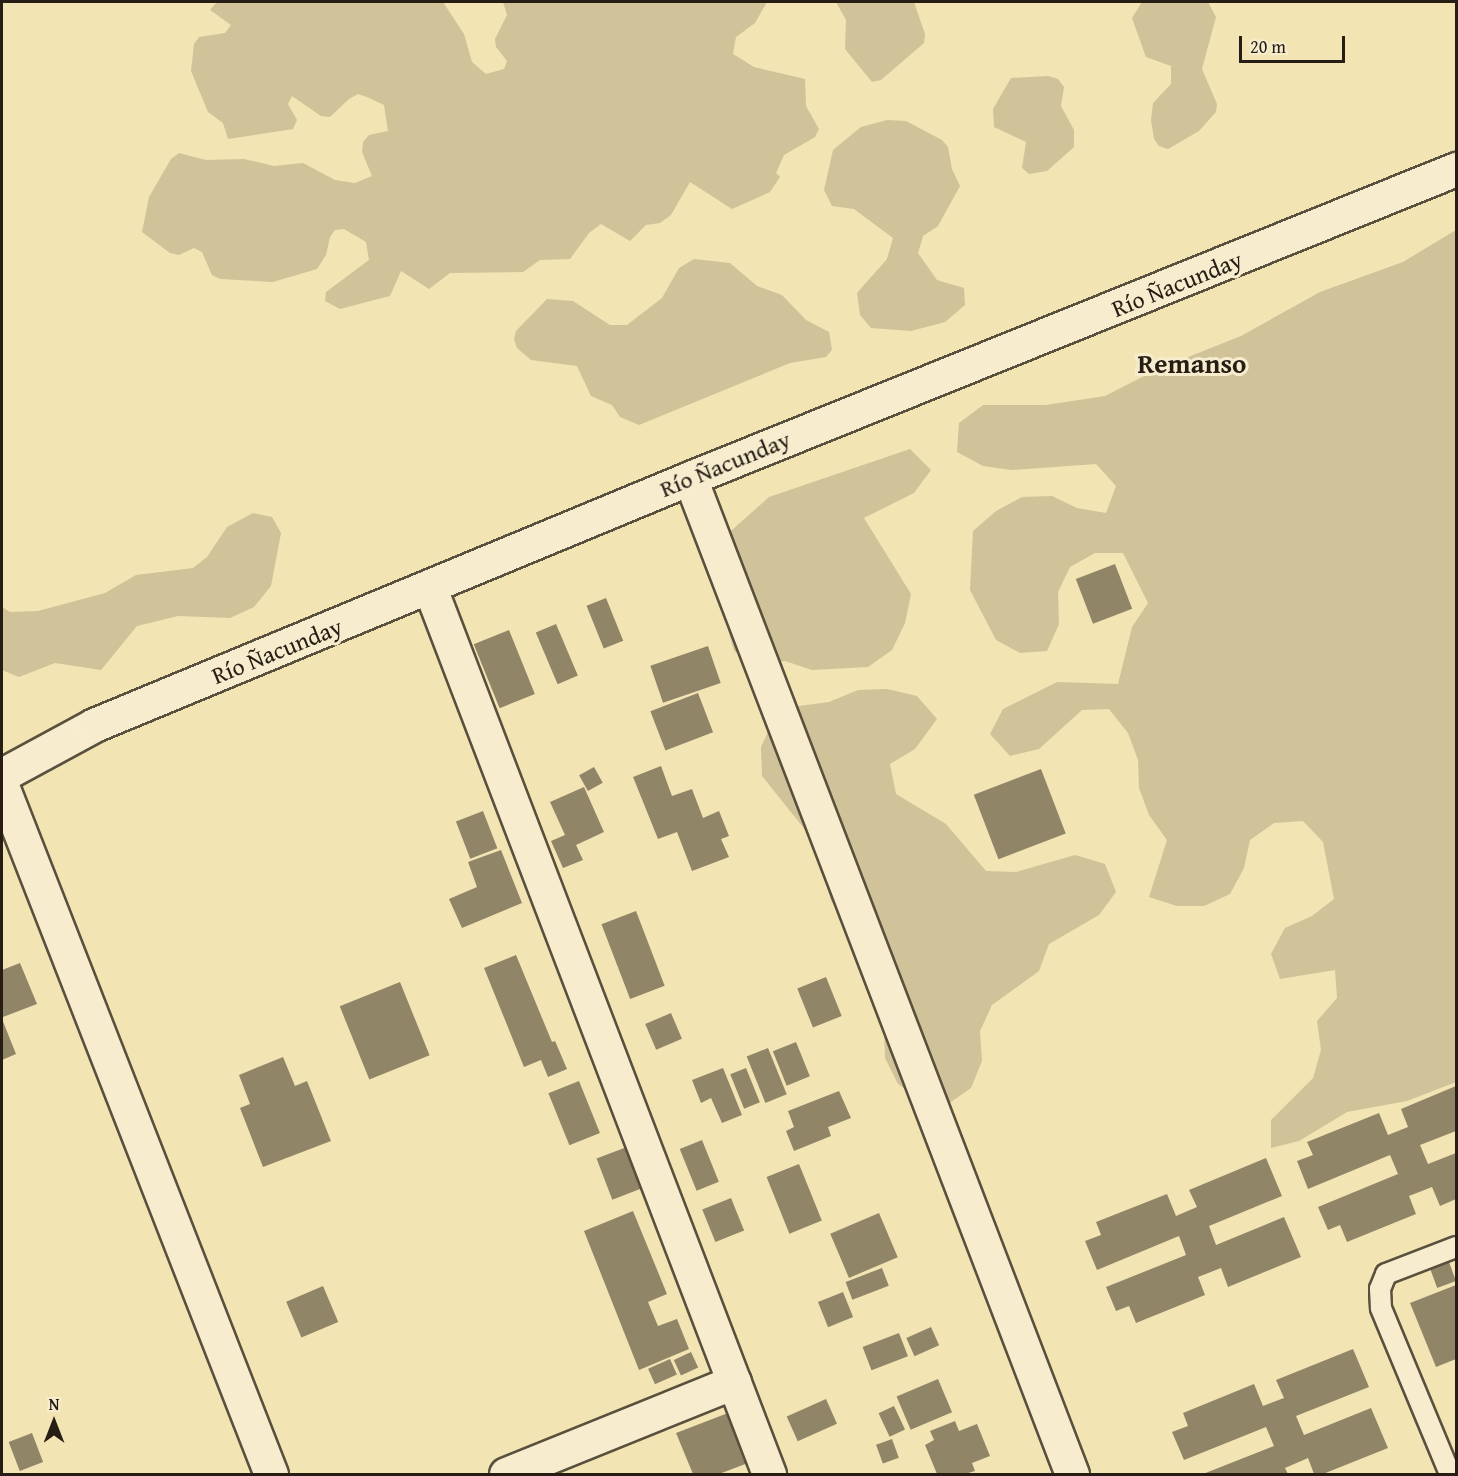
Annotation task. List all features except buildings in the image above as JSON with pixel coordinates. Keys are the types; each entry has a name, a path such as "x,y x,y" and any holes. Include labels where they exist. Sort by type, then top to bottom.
{"street":[{"name":"Río Ñacunday","path":"2,775 94,725 430,588 690,478 1456,169"},
{"path":"690,478 1072,1474"},
{"path":"430,588 769,1474"},
{"path":"2,786 271,1474"},
{"path":"506,1474 734,1382"}],"lane":[{"path":"1450,1474 1449,1450 1381,1308 1380,1289 1386,1274 1456,1247"}],"shaded area":[{"path":"217,2 443,2 464,34 472,62 486,74 504,69 507,61 496,47 495,39 507,15 503,2 767,2 755,23 736,37 733,54 754,67 805,79 806,106 819,129 815,137 784,155 776,173 780,177 770,192 732,209 690,182 671,215 660,223 646,225 630,241 601,224 589,233 570,259 540,260 523,272 450,273 429,289 401,271 390,296 340,309 325,301 326,292 369,260 366,242 344,229 335,230 330,237 326,255 317,269 273,282 220,279 212,275 202,252 194,248 179,255 170,253 142,232 149,197 171,159 179,153 206,160 244,159 274,166 303,163 335,180 355,183 372,176 362,152 363,142 369,135 388,131 384,105 367,97 358,94 349,99 330,117 321,116 292,96 288,104 297,120 293,129 228,139 223,123 208,112 191,71 194,44 199,37 225,33 231,25 210,10"},
{"path":"836,2 914,2 925,34 924,43 881,80 872,82 845,49 846,20"},
{"path":"1142,2 1208,2 1216,17 1202,69 1217,104 1216,112 1199,131 1168,149 1159,146 1154,139 1151,120 1153,103 1171,84 1171,66 1146,57 1132,18"},
{"path":"1048,76 1058,79 1064,87 1061,106 1074,130 1074,147 1047,171 1029,174 1022,168 1026,142 994,127 993,109 1011,78"},
{"path":"887,120 906,121 942,140 948,147 952,169 960,186 938,226 923,236 918,253 937,280 964,288 965,305 945,322 911,331 871,328 860,315 857,293 887,259 893,238 854,209 832,206 824,190 833,150 861,127"},
{"path":"1456,230 1456,1082 1407,1101 1347,1112 1299,1141 1271,1148 1271,1120 1313,1078 1321,1050 1317,1021 1337,998 1335,970 1280,979 1271,954 1285,928 1312,916 1334,899 1323,842 1303,821 1274,823 1250,840 1244,868 1230,894 1204,906 1177,906 1149,897 1167,840 1149,815 1139,788 1138,760 1128,733 1109,709 1082,710 1039,749 1010,756 990,734 1003,709 1057,682 1118,684 1132,627 1148,603 1123,553 1095,553 1070,567 1058,592 1059,624 1047,651 1020,653 996,640 970,590 973,531 996,511 1022,497 1052,496 1077,508 1106,513 1116,486 1096,464 1011,470 983,466 957,452 959,423 983,405 1046,405 1105,396 1158,369 1241,336 1320,292 1403,262"},
{"path":"694,259 730,263 757,286 782,295 806,320 829,332 832,350 826,357 790,363 639,425 620,417 612,405 591,396 577,366 531,360 517,348 514,339 516,331 547,299 573,301 610,325 627,325 662,298 679,268"},
{"path":"910,449 931,470 914,493 864,518 911,594 905,623 892,650 868,667 812,670 785,661 757,667 734,651 719,596 723,538 769,497"},
{"path":"253,513 272,517 281,533 271,586 254,607 230,618 178,616 137,626 101,670 55,663 19,677 2,670 2,607 10,612 38,611 105,593 136,575 193,568 207,557 227,527"},
{"path":"887,689 917,696 937,719 915,749 890,764 896,794 946,824 986,871 1016,872 1075,855 1105,864 1116,892 1099,915 1049,944 1039,971 992,1005 980,1031 982,1061 971,1088 948,1104 921,1101 898,1084 885,1058 884,1029 872,1002 871,974 849,922 831,901 815,842 762,776 761,747 773,721 799,706 829,702 858,690"}],"district":[{"name":"Remanso","path":"1192,364"}]}
